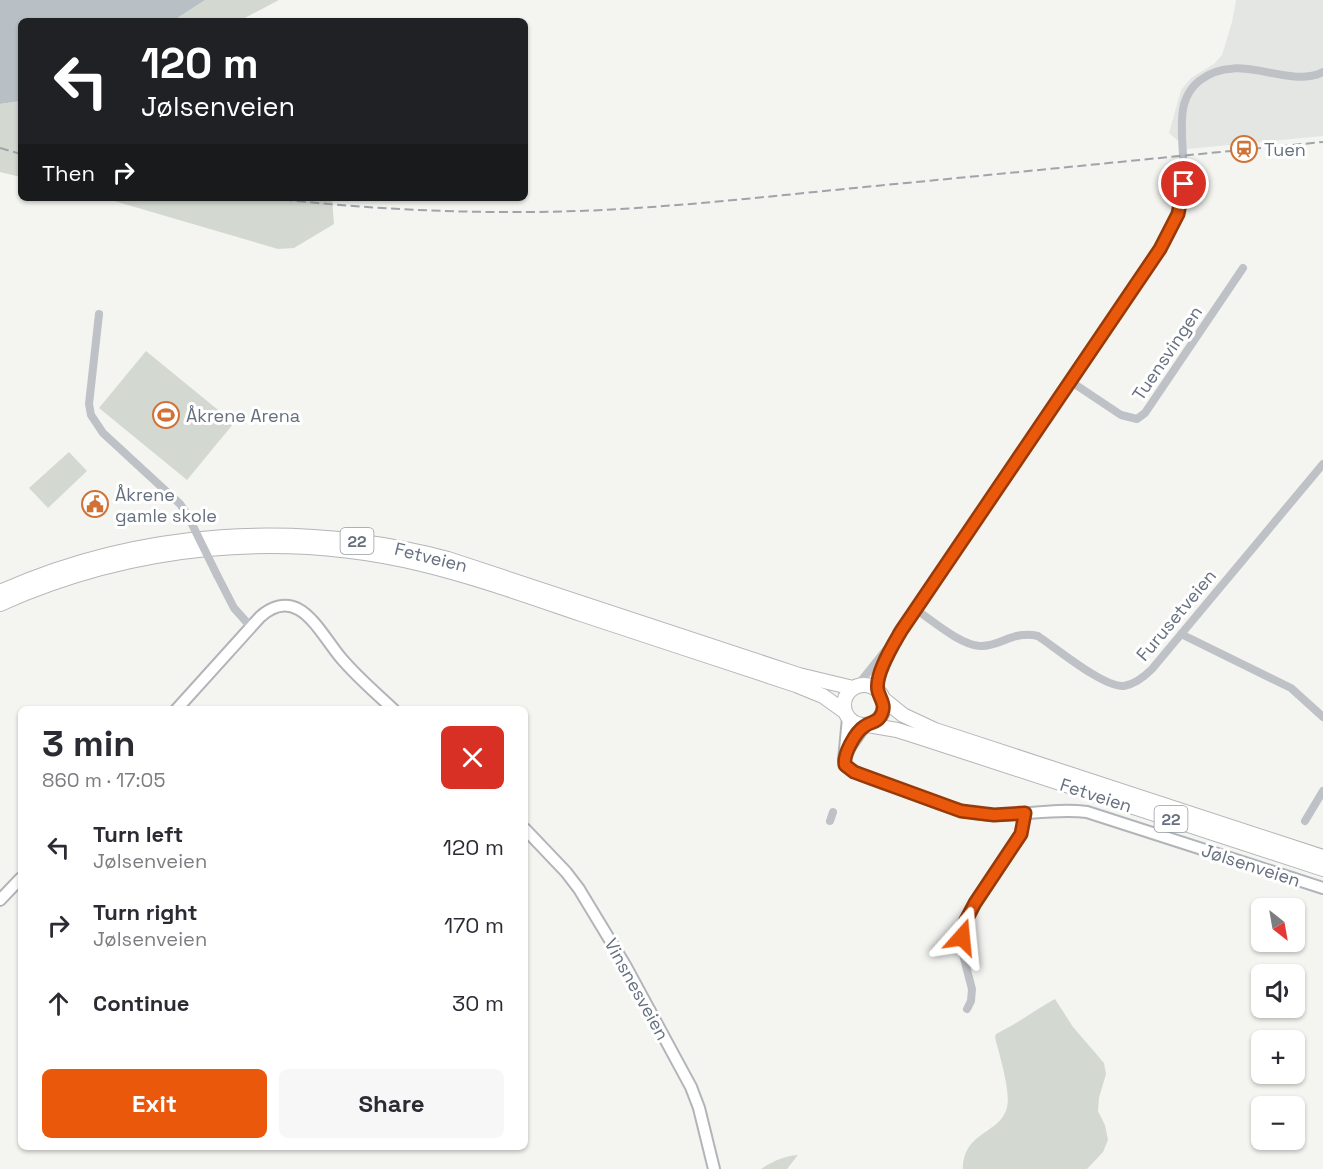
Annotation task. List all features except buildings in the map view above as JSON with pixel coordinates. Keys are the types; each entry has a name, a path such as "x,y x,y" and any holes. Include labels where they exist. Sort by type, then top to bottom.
{"highway":[{"name":"Fetveien","path":"0,592 86,561 170,542 259,534 332,538 405,549 448,559 799,675 855,687"},
{"name":"Fetveien","path":"0,604 38,588 89,572 172,552 259,545 346,550 422,564 796,685 823,696 846,715"},
{"name":"22","path":"855,687 869,686 880,694"},
{"path":"846,715 844,698 855,687"},
{"name":"Fetveien","path":"880,694 903,715 935,730 1323,857"},
{"path":"867,725 882,715 884,703 880,694"},
{"name":"22","path":"846,715 856,724 867,725"},
{"name":"Fetveien","path":"867,725 916,736 1323,868"}],"main road":[{"path":"180,706 260,617 273,608 285,606 297,608 311,620 350,668 390,706"},
{"path":"845,754 846,715"},
{"path":"845,754 867,725"},
{"name":"Jølsenveien","path":"845,754 845,765 854,772 961,811 994,815 1070,810 1095,814 1323,888"},
{"name":"Vinsnesveien","path":"528,832 566,872 626,965 691,1087 714,1169"},
{"path":"0,900 18,881"}],"street":[{"path":"880,694 881,670 901,631 1160,249 1178,214 1184,184 1182,112 1187,93 1204,77 1218,70 1230,68 1299,76 1313,76 1323,72"},
{"name":"Tuensvingen","path":"1070,381 1121,415 1137,419 1145,412 1243,268"},
{"path":"99,314 89,404 92,415 104,433 180,504 234,608 250,627"},
{"name":"Furusetveien","path":"915,609 964,641 980,646 1026,633 1038,636 1100,678 1120,686 1131,684 1147,674 1323,464"},
{"path":"855,687 901,631"},
{"path":"1181,634 1292,687 1323,717"},
{"path":"1305,821 1323,791"},
{"path":"830,821 832,812"},
{"path":"967,1009 971,1001 972,989 962,951 964,924 975,903 1021,834 1025,813"}],"shaded area":[{"path":"0,0 205,0 178,18 18,18 18,101 0,104"},
{"path":"205,0 279,0 245,18 178,18"},
{"name":"Tuen","path":"1236,0 1323,0 1323,136 1187,149 1169,133 1181,90 1191,78 1214,64 1222,55"},
{"path":"18,101 18,176 0,172 0,104"},
{"path":"114,201 332,201 334,224 294,248 278,249"},
{"name":"Åkrene Arena","path":"146,351 234,423 187,480 99,408"},
{"path":"69,452 87,471 48,508 29,488"},
{"path":"1055,999 1073,1027 1104,1063 1106,1074 1098,1111 1105,1125 1108,1140 1103,1152 1087,1169 963,1169 969,1147 998,1123 1007,1107 1006,1082 996,1034"},
{"path":"798,1155 787,1169 761,1169 779,1159"}],"railway":[{"path":"301,201 437,211 604,210 744,199 1323,142"},
{"path":"0,148 18,153"}],"place":[{"name":"Tuen","path":"1244,149"},
{"name":"Åkrene Arena","path":"166,415"},
{"name":"Åkrene gamle skole","path":"95,504"}],"route":[{"path":"962,937 964,924 970,911 1021,834 1025,813 994,815 961,811 854,772 845,765 845,754 865,725 873,723 882,715 884,703 878,691 881,670 901,631 1160,249 1178,214 1184,184"}]}
